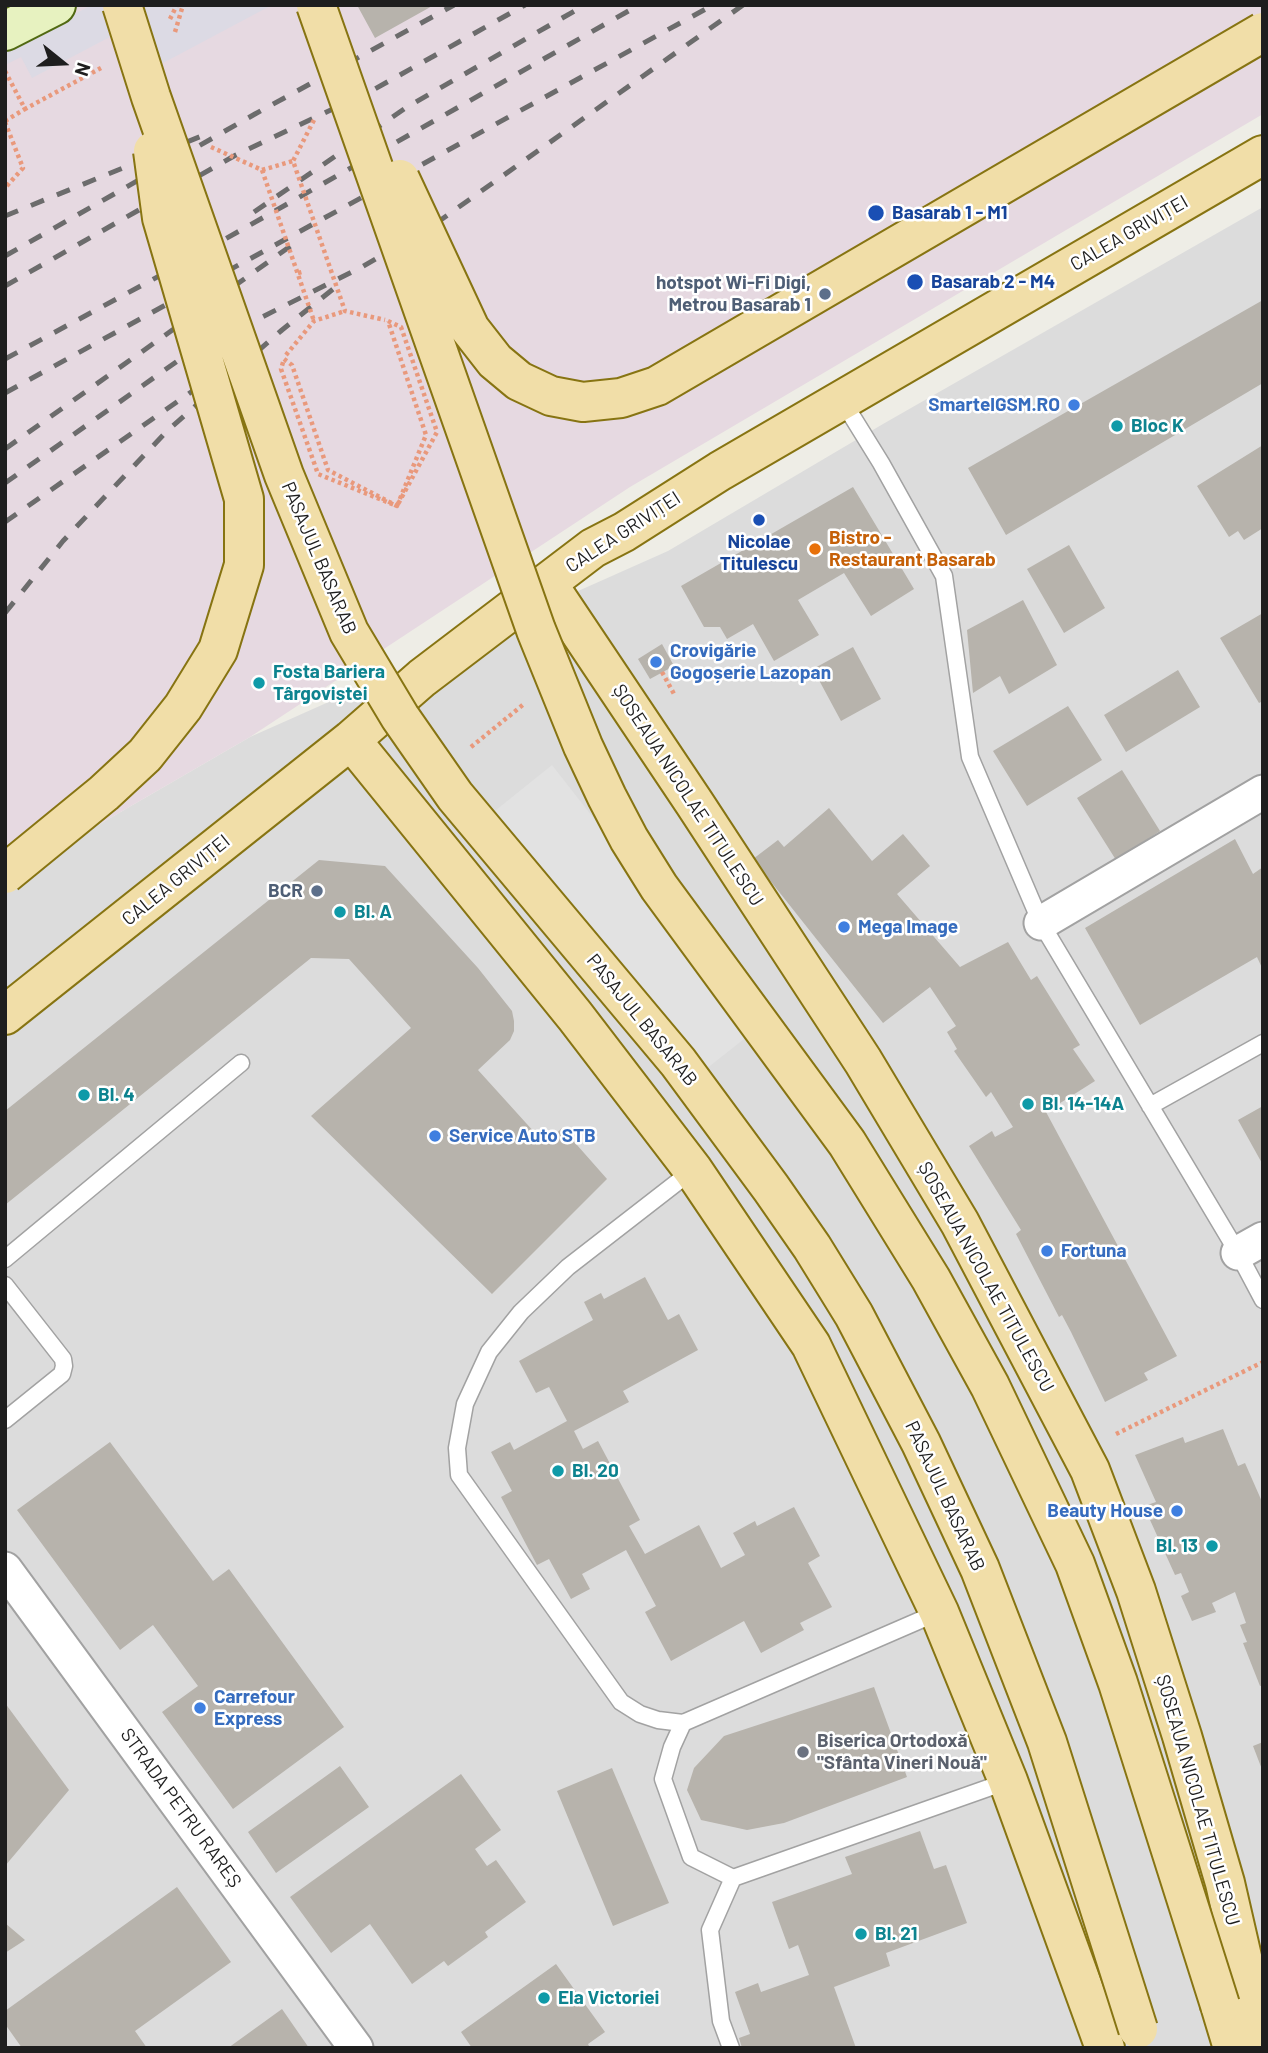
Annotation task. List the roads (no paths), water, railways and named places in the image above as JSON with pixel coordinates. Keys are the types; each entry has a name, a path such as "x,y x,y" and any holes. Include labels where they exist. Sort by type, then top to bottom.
{"main road":[{"path":"5,31 56,5"},
{"name":"PASAJUL BASARAB","path":"122,5 151,97 284,475 349,632 400,717 455,796 678,1062 771,1188 854,1315 921,1443 981,1569 1047,1742 1141,2038"},
{"path":"316,5 536,630 583,746 618,818 659,887 847,1143 932,1279 990,1386 1075,1564 1118,1683 1233,2048"},
{"path":"335,61 377,130 470,329 495,361 519,381 551,396 583,402 621,398 657,386 1263,33"},
{"path":"5,874 104,793 145,755 183,707 218,650 244,565 244,499 162,218 154,165 151,97"},
{"name":"CALEA GRIVIȚEI","path":"5,1015 351,740 422,678 593,548 720,471 1263,155"},
{"name":"ȘOSEAUA NICOLAE TITULESCU","path":"547,583 863,1061 960,1223 1081,1451 1136,1591 1182,1736 1225,1883 1261,2048"},
{"path":"351,740 575,1016 693,1170 811,1345 939,1612 1008,1781 1105,2048"}],"street":[{"path":"1041,923 1263,792"},
{"name":"STRADA PETRU RAREȘ","path":"5,1569 356,2048"}],"lane":[{"path":"842,400 881,463 944,576 970,757 1041,923 1150,1106 1250,1246 1263,1300"},
{"path":"1150,1106 1263,1043"},
{"path":"5,1259 241,1063"},
{"path":"693,1170 568,1267 521,1312 489,1352 465,1404 457,1448 459,1475 621,1702 640,1714 659,1720 683,1723 939,1612"},
{"path":"5,1285 63,1359 64,1366 62,1374 5,1420"},
{"path":"683,1723 672,1747 663,1779 691,1857 733,1878 1008,1781"},
{"path":"732,2048 722,2021 710,1930 733,1878"}],"railway":[{"path":"5,256 454,5"},
{"path":"5,286 234,156 373,90 525,5"},
{"path":"254,212 407,107 585,5"},
{"path":"5,359 174,268 639,5"},
{"path":"5,393 713,5"},
{"path":"5,483 186,355 362,267 435,224 743,5"},
{"path":"5,216 204,135"},
{"path":"5,449 292,245"},
{"path":"5,613 63,541 167,431 282,330 337,286"},
{"path":"5,522 224,369"}],"place":[{"name":"Basarab 1 - M1","path":"876,213"},
{"name":"Basarab 2 - M4","path":"915,282"},
{"name":"hotspot Wi-Fi Digi, Metrou Basarab 1","path":"825,294"},
{"name":"SmartelGSM.RO","path":"1074,405"},
{"name":"Bloc K","path":"1117,426"},
{"name":"Nicolae Titulescu","path":"759,520"},
{"name":"Bistro - Restaurant Basarab","path":"815,549"},
{"name":"Crovigărie Gogoșerie Lazopan","path":"656,662"},
{"name":"Fosta Bariera Târgoviștei","path":"259,683"},
{"name":"BCR","path":"317,891"},
{"name":"Bl. A","path":"340,912"},
{"name":"Mega Image","path":"844,927"},
{"name":"Bl. 4","path":"84,1095"},
{"name":"Bl. 14-14A","path":"1028,1104"},
{"name":"Service Auto STB","path":"435,1136"},
{"name":"Fortuna","path":"1047,1251"},
{"name":"Bl. 20","path":"558,1471"},
{"name":"Beauty House","path":"1177,1511"},
{"name":"Bl. 13","path":"1212,1546"},
{"name":"Carrefour Express","path":"200,1708"},
{"name":"Biserica Ortodoxă \"Sfânta Vineri Nouă\"","path":"803,1752"},
{"name":"Bl. 21","path":"861,1934"},
{"name":"Ela Victoriei","path":"544,1998"}]}
